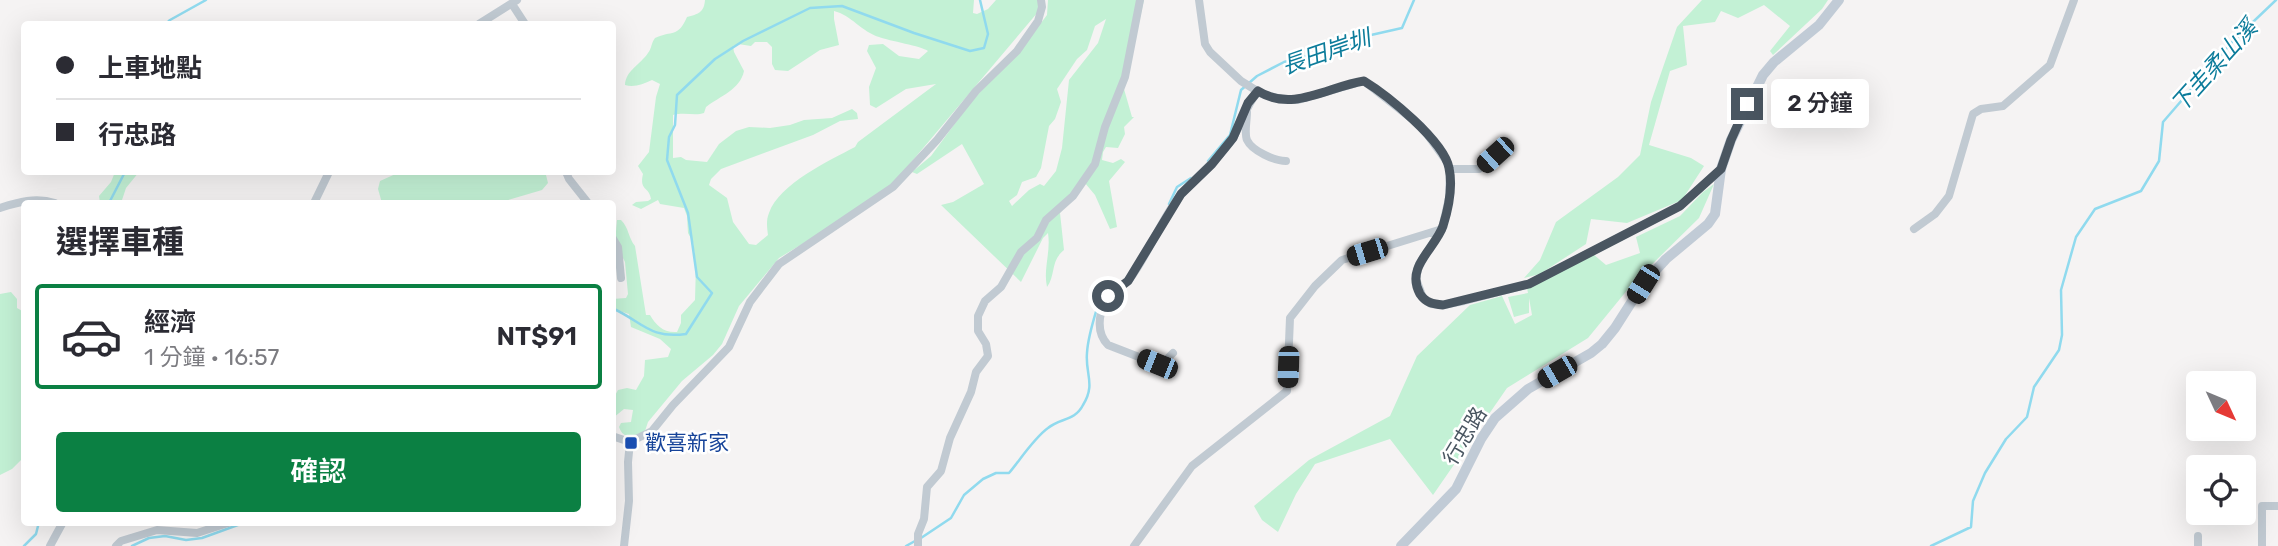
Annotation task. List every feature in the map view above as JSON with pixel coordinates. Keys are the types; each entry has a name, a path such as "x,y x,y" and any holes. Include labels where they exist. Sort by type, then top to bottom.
{"street":[{"path":"616,437 630,442 652,431 729,347 750,302 779,264 893,187 937,140 976,91 1017,51 1038,20 1041,0"},
{"path":"918,546 918,534 924,519 926,487 941,471 950,438 971,392 976,372 988,356 986,344 978,331 978,316 985,301 1001,287 1021,252 1037,238 1046,220 1073,195 1095,164 1105,127 1125,77 1140,0"},
{"path":"1199,0 1205,44 1210,52 1241,81 1256,90 1282,99 1298,100 1364,81 1421,126 1450,169 1449,198 1442,229 1419,264 1416,279 1418,290 1431,304 1443,305 1529,284 1680,206 1721,169"},
{"name":"行忠路","path":"1401,546 1456,489 1481,439 1495,418 1528,389 1602,344 1643,284 1666,259 1708,225 1717,206 1721,169 1731,140 1763,75 1774,62 1819,25 1839,0"},
{"path":"1914,229 1935,214 1950,196 1973,114 1981,109 2003,106 2050,65 2074,0"},
{"path":"484,21 514,2 524,21"},
{"path":"1172,353 1164,362 1157,364 1108,345 1099,330 1105,302 1108,296 1128,281 1181,194 1212,164 1233,138 1256,90"},
{"path":"1248,103 1246,138 1250,145 1278,161 1286,161"},
{"path":"1450,169 1479,169 1495,155"},
{"path":"315,200 328,175"},
{"path":"567,175 586,200"},
{"path":"0,208 21,204"},
{"path":"1134,546 1192,466 1287,391 1290,318 1315,286 1342,260 1442,229"},
{"path":"616,244 621,278"},
{"path":"624,546 629,501 630,442"},
{"path":"2262,546 2262,506 2278,506"},
{"path":"50,546 60,526"},
{"path":"116,546 121,541 157,530 197,533 219,526"},
{"path":"2198,536 2198,546"}],"green space":[{"path":"705,0 974,0 973,13 977,14 988,9 996,0 1041,0 1038,12 897,179 867,205 779,258 739,306 722,344 713,355 682,381 648,422 645,431 627,436 619,427 621,423 631,422 633,410 624,409 616,416 616,394 618,390 627,388 636,390 644,376 645,360 668,357 671,349 660,339 631,327 629,314 616,310 616,299 626,298 628,294 625,262 616,244 617,220 624,223 635,246 646,315 650,315 664,330 677,332 681,315 695,300 696,264 684,208 660,204 658,200 641,209 632,205 651,199 643,186 643,174 638,166 649,152 660,84 652,80 635,86 625,85 628,75 648,53 655,38 677,31 687,17 703,8","holes":["834,11 873,35 928,51 919,59 899,56 883,44 869,45 867,51 876,68 869,87 870,105 876,108 906,89 936,84 858,142 855,147 819,166 783,192 769,213 768,235 756,245 749,244 733,222 727,198 709,185 711,179 721,169 813,135 840,121 858,119 857,113 852,109 832,118 804,120 770,128 749,127 736,131 719,144 707,162 673,158 673,115 704,113 706,107 738,83 744,71 733,46 751,46 755,42 767,42 772,47 772,64 775,70 788,71 820,50 839,45"]},
{"path":"1048,0 1144,0 1124,89 1134,117 1124,127 1125,134 1118,148 1106,147 1102,160 1113,163 1121,159 1125,162 1109,181 1117,227 1110,229 1095,195 1085,183 1060,213 1064,250 1055,263 1047,287 1048,233 1021,282 941,205 953,202 984,184 962,144 917,174 912,172 931,156 970,103 1025,44 1047,15","holes":["1106,19 1098,43 1069,80 1062,148 1056,171 1044,186 1040,184 1029,190 1012,206 1009,201 1017,195 1022,182 1036,177 1041,168 1049,126 1055,119 1061,102 1057,89 1077,59 1087,50 1095,26"]},
{"path":"1702,0 1828,0 1822,9 1773,55 1770,51 1790,26 1764,5 1738,18 1721,11 1715,22 1683,26 1687,65 1670,71 1649,145 1691,158 1704,166 1682,200 1627,223 1591,219 1586,244 1540,274 1524,278 1540,260 1556,222 1618,177 1640,155 1651,102 1677,27"},
{"path":"114,175 137,175 126,188 122,200 100,200 99,196"},
{"path":"393,175 546,175 548,183 542,190 508,200 381,200 378,189 380,181"},
{"path":"1714,184 1699,218 1633,283 1588,338 1507,388 1433,495 1390,439 1315,464 1296,494 1278,532 1262,520 1254,506 1309,460 1390,416 1417,356 1470,305 1502,296 1515,324 1532,315 1529,298 1529,313 1514,317 1508,297 1528,293 1527,288 1593,254 1606,265 1640,253 1636,237 1680,216"},
{"path":"11,292 17,299 17,308 21,310 21,460 0,475 0,294"}],"waterway":[{"path":"169,21 206,0"},
{"path":"616,310 654,332 686,334 712,293 697,277 688,213 667,160 669,137 675,125 677,95 715,59 743,41 810,8 842,6 970,51 984,48 988,34 980,0"},
{"name":"長田岸圳","path":"1208,161 1230,135 1241,90 1257,76 1284,62 1352,45 1371,35 1402,28 1414,0"},
{"name":"下圭柔山溪","path":"1931,546 1971,527 1973,501 1985,473 2006,439 2027,417 2034,387 2059,350 2062,335 2061,290 2076,237 2095,209 2141,191 2159,161 2163,122 2233,41 2276,0"},
{"path":"111,200 123,175"},
{"name":"長田岸圳","path":"1169,204 1177,187 1191,178"},
{"name":"長田岸圳","path":"921,538 951,518 964,495 983,479 996,473 1009,473 1043,432 1080,410 1089,391 1087,360 1091,331 1101,295 1108,291"},
{"path":"24,546 36,534 38,526"},
{"path":"132,546 149,538 165,536 186,540 202,538 235,526"},
{"name":"長田岸圳","path":"906,546 915,541"}],"place":[{"name":"歡喜新家","path":"631,443"}],"route":[{"path":"1108,296 1128,281 1181,194 1212,164 1233,138 1248,103 1258,91 1282,99 1298,100 1364,81 1414,119 1429,135 1450,169 1449,198 1442,229 1419,264 1416,279 1423,298 1431,304 1443,305 1529,284 1680,206 1721,169 1747,104"}]}
